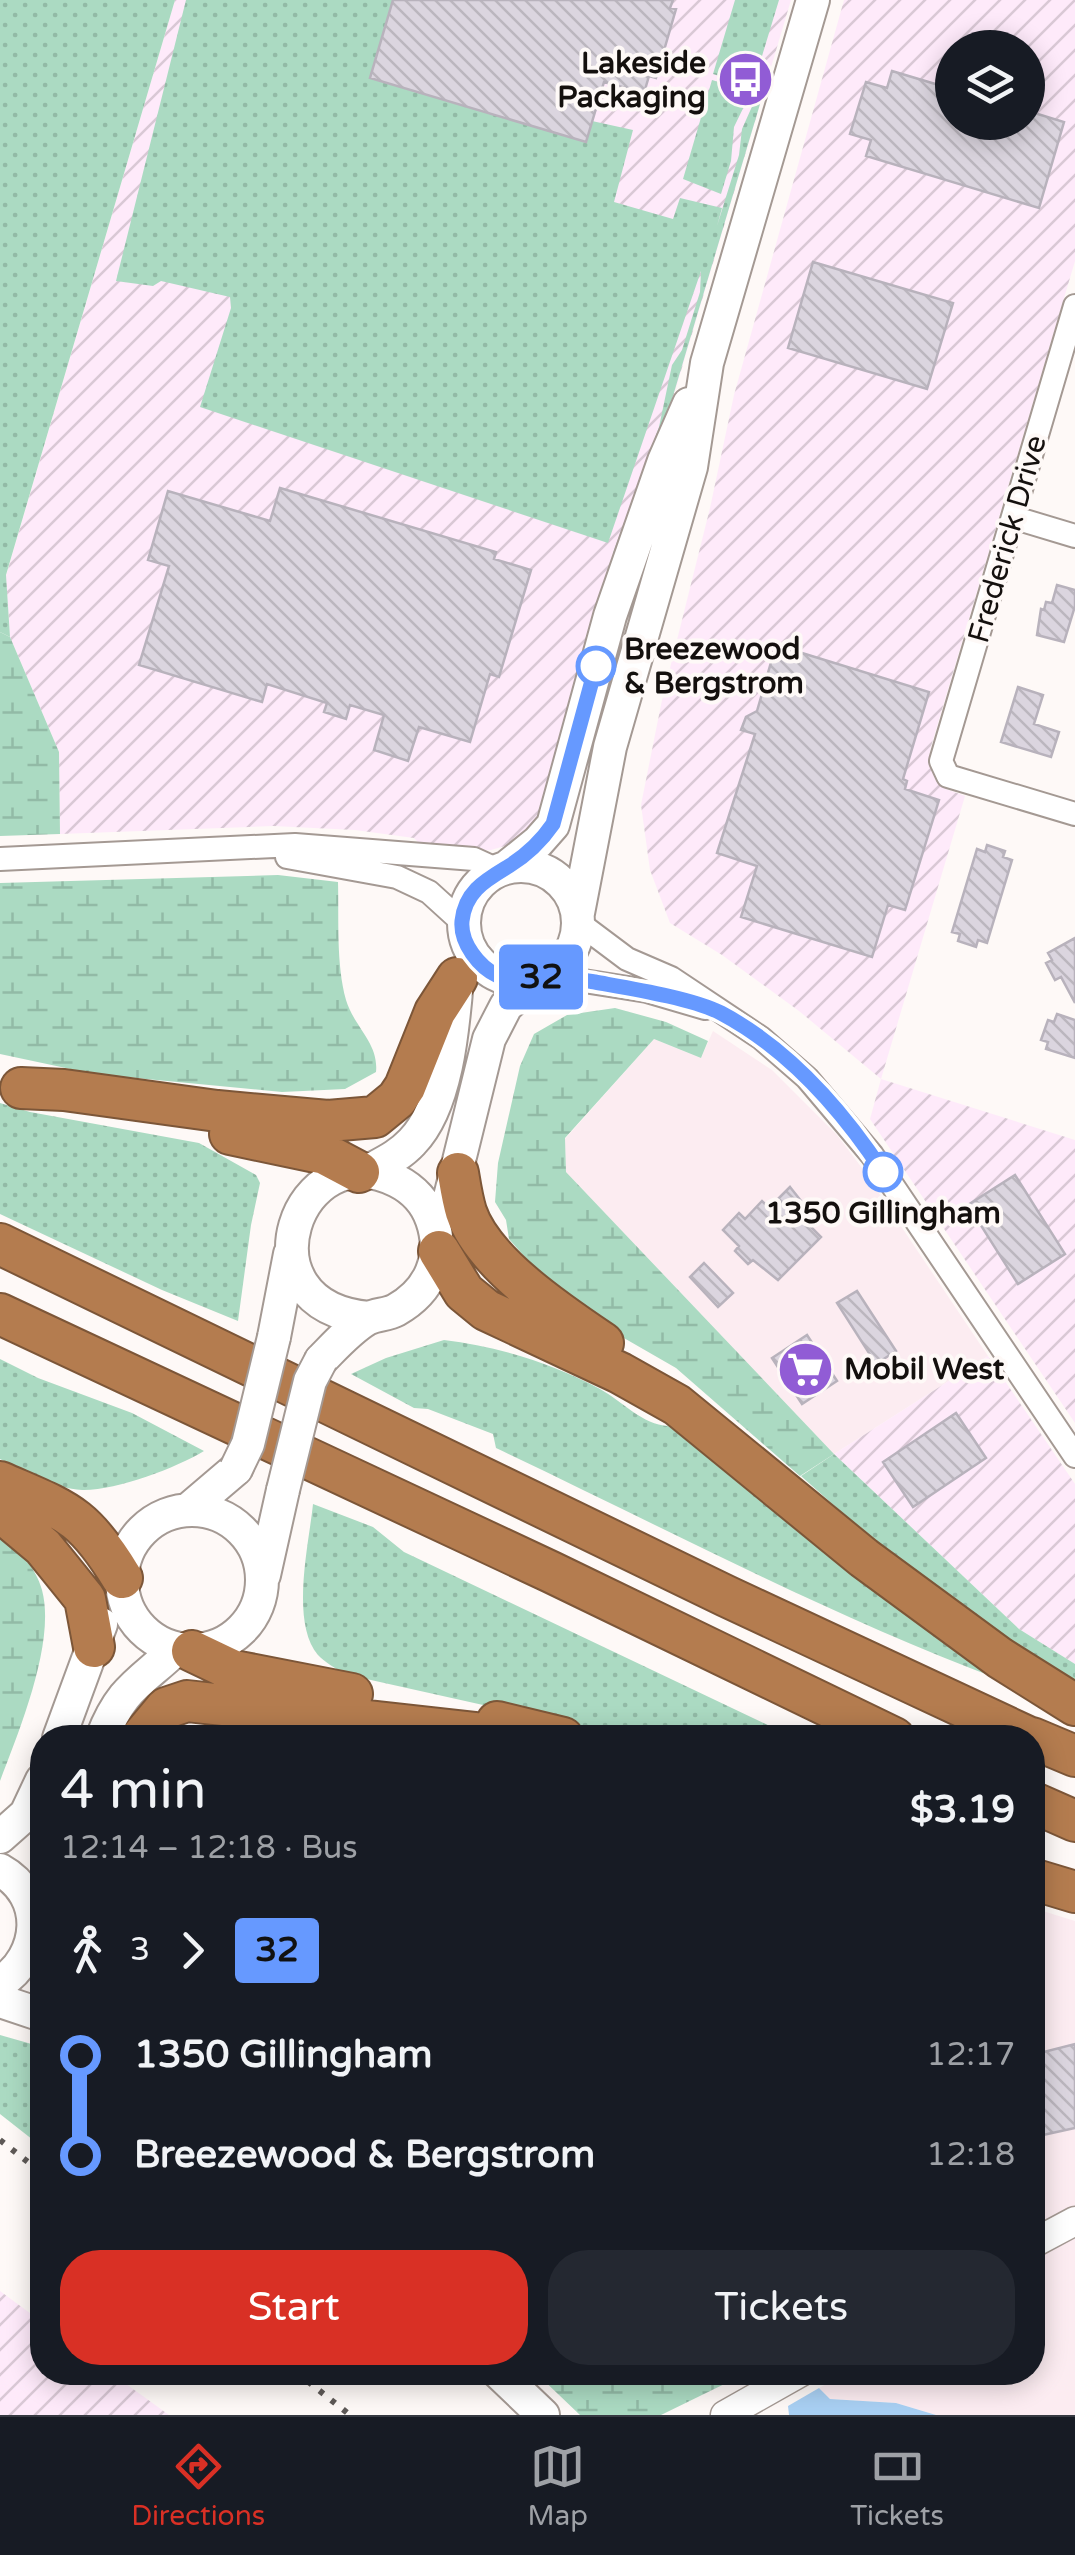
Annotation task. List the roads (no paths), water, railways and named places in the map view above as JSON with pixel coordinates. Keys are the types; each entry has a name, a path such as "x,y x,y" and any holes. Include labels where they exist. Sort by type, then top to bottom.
{"highway":[{"path":"11,1086 328,1121 375,1116 397,1099 405,1087 435,1012 457,978"},
{"path":"11,1086 61,1100 324,1154 363,1172"},
{"path":"458,1173 472,1224 528,1290 650,1373 695,1409 726,1442"},
{"path":"0,1244 657,1563 1004,1725"},
{"path":"438,1245 464,1292 486,1310 620,1373 677,1405 864,1558 1000,1658 1075,1705"},
{"path":"0,1314 867,1725"},
{"path":"0,1482 75,1517 95,1536 122,1584"},
{"path":"0,1510 43,1548 86,1599 94,1646"},
{"path":"184,1650 234,1671 499,1725"},
{"path":"152,1725 166,1708 187,1701 403,1725"},
{"path":"1045,1743 1075,1756"},
{"path":"1045,1807 1075,1820"},
{"path":"1045,1883 1075,1892"}],"main road":[{"path":"291,1249 296,1272 308,1292 324,1307 346,1316 369,1318 392,1312 412,1299 428,1282 489,1039 506,1006 570,953 610,747 691,467 707,364 813,0"},
{"path":"189,1509 236,1468 248,1444 298,1216 317,1188 337,1177 363,1172 406,1148 430,1116 454,1016 462,929 473,892 538,842 553,824 633,546 664,461 707,364"},
{"path":"502,869 535,867 560,880 572,895 578,918"},
{"path":"462,929 484,967 516,980 541,977"},
{"path":"363,1172 388,1176 422,1200 432,1219 438,1245"},
{"path":"107,1725 130,1687 184,1650 224,1642 250,1622 260,1601 282,1490 310,1381 321,1360 369,1318"},
{"path":"64,1725 104,1614 122,1584 126,1557 135,1538 150,1523 168,1513 189,1509 226,1517 241,1528 260,1560 263,1579"},
{"path":"122,1584 135,1622 160,1644 184,1650"},
{"path":"0,1837 30,1806"},
{"path":"0,1870 20,1886 30,1903"},
{"path":"0,1983 13,1974 30,1949"},
{"path":"0,2001 30,2011"},
{"path":"511,2385 542,2415"}],"street":[{"name":"Frederick Drive","path":"1075,306 941,761 948,776 1075,814"},
{"path":"1014,518 1075,536"},
{"path":"0,859 295,844 474,859 502,869"},
{"path":"229,848 397,877 430,892 462,929"},
{"path":"578,918 627,959 671,978 760,1038 807,1078 858,1136 1075,1456"},
{"path":"541,977 647,991 718,1011"},
{"path":"1045,2237 1075,2221"},
{"path":"725,2415 778,2385"}],"water":[{"path":"819,2388 830,2399 896,2403 936,2415 789,2415 788,2406"}],"railway":[{"path":"0,2140 30,2164"},
{"path":"312,2385 350,2415"}],"place":[{"name":"Lakeside Packaging","path":"745,80"},
{"name":"Breezewood & Bergstrom","path":"596,666"},
{"name":"1350 Gillingham","path":"883,1172"},
{"name":"Mobil West","path":"805,1369"}]}
